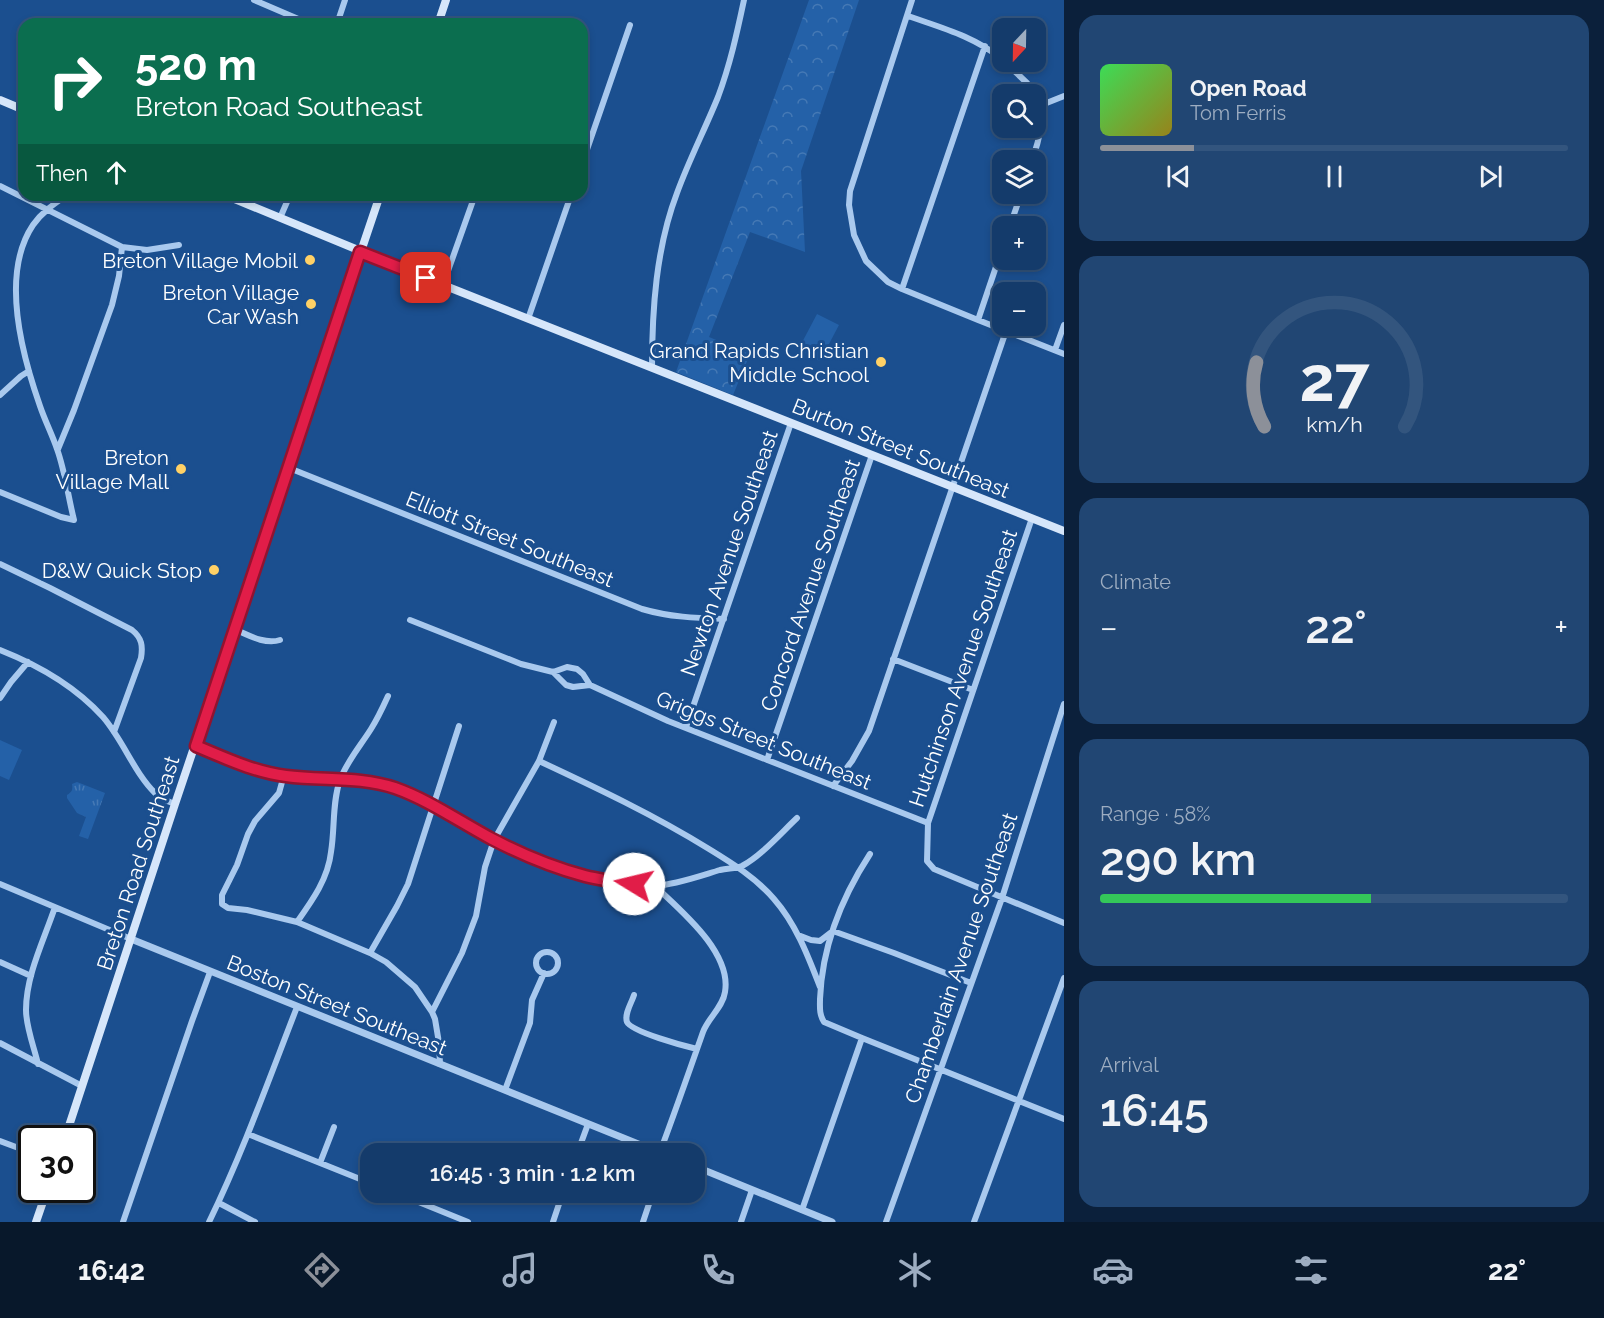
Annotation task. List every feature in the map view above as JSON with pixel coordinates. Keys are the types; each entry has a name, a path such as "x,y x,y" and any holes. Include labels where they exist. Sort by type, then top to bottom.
{"main road":[{"path":"440,18 446,0"},
{"path":"0,100 18,108"},
{"name":"Burton Street Southeast","path":"239,201 528,320 1064,531"},
{"name":"Breton Road Southeast","path":"69,1125 378,201"},
{"path":"36,1222 43,1203"}],"street":[{"path":"254,0 296,18"},
{"path":"339,18 345,0"},
{"path":"652,368 652,326 664,238 676,194 718,96 732,56 744,0"},
{"path":"912,0 850,191 849,205 854,235 866,261 888,282 992,326"},
{"path":"908,16 970,38 992,51"},
{"path":"588,147 630,25"},
{"path":"902,289 985,46"},
{"path":"1016,72 1028,84"},
{"path":"1046,103 1064,96"},
{"path":"0,186 18,195"},
{"path":"30,201 122,247 147,250 179,245"},
{"path":"0,492 74,520 57,450 29,371 17,305 17,268 25,239 32,225 46,209 58,201"},
{"path":"280,218 287,201"},
{"path":"442,285 473,201"},
{"path":"528,320 569,201"},
{"path":"57,450 78,400 112,305 119,276 122,247"},
{"path":"978,320 995,270"},
{"path":"1055,350 1064,325"},
{"path":"833,786 852,761 869,731 1004,336"},
{"path":"1019,336 1064,354"},
{"path":"0,395 29,371"},
{"name":"Newton Avenue Southeast","path":"686,728 791,423"},
{"name":"Concord Avenue Southeast","path":"767,760 872,455"},
{"name":"Elliott Street Southeast","path":"289,468 642,609 674,616 724,619"},
{"name":"Hutchinson Avenue Southeast","path":"1002,898 929,865 927,861 928,823 1032,518"},
{"path":"0,564 138,635 141,642 141,658 114,732"},
{"name":"Griggs Street Southeast","path":"410,620 522,664 553,672 566,686 590,685 686,728 928,823"},
{"path":"234,629 266,641 280,640"},
{"path":"0,650 53,676 79,695 104,718 156,795 175,804"},
{"path":"893,659 973,690"},
{"path":"0,698 28,662"},
{"name":"Griggs Street Southeast","path":"553,672 572,667 583,674 590,685"},
{"path":"297,922 313,899 330,860 340,779 355,752 374,726 388,696"},
{"name":"Chamberlain Avenue Southeast","path":"886,1222 1002,898 1064,704"},
{"path":"432,1012 462,953 476,916 485,867 494,840 539,761 554,722"},
{"path":"370,953 408,884 459,726"},
{"path":"196,746 248,767 284,776 361,780 380,784 408,794 494,840 539,859 585,876 616,882 655,886 739,867 749,861 797,818"},
{"path":"539,761 654,817 739,867 774,899 798,935 820,988"},
{"path":"284,776 279,793 255,821 248,834 237,865 222,895 222,904 228,908 247,910 297,922 370,953 401,974 415,987 432,1012 439,1043 440,1064"},
{"path":"870,854 856,874 828,946 820,988 820,1014 824,1022 1064,1119"},
{"name":"Boston Street Southeast","path":"0,884 210,972 636,1143"},
{"path":"655,886 695,924 710,943 722,966 726,992 705,1027 665,1143"},
{"path":"1002,898 1064,923"},
{"path":"38,1064 26,1011 31,976 55,907"},
{"path":"798,935 820,941 833,931"},
{"path":"833,931 971,983"},
{"path":"0,962 31,976"},
{"path":"123,1222 210,972"},
{"path":"505,1090 530,1023 532,1000 543,973"},
{"path":"974,1222 1064,978"},
{"path":"634,995 627,1016 633,1028 697,1049"},
{"path":"209,1222 248,1134 297,1006"},
{"path":"802,1210 862,1038"},
{"path":"0,1043 82,1086"},
{"path":"581,1143 588,1124"},
{"path":"320,1163 334,1127"},
{"path":"248,1134 360,1179"},
{"path":"0,1141 18,1148"},
{"path":"705,1171 832,1222"},
{"path":"741,1222 752,1190"},
{"path":"219,1203 255,1222"},
{"path":"420,1203 468,1222"},
{"path":"553,1222 559,1203"},
{"path":"643,1222 649,1203"}],"green space":[{"path":"809,0 859,0 801,171 805,252 750,232 709,337 750,354 733,395 676,372"},
{"path":"817,314 839,325 820,361 798,350"},
{"path":"0,740 22,750 9,780 0,776"},
{"path":"77,782 105,793 88,839 79,836 86,817 77,813 67,798 72,791 72,784"}],"place":[{"name":"Breton Village Mobil","path":"310,260"},
{"name":"Breton Village Car Wash","path":"311,304"},
{"name":"Grand Rapids Christian Middle School","path":"881,362"},
{"name":"Breton Village Mall","path":"181,469"},
{"name":"D&W Quick Stop","path":"214,570"}],"route":[{"path":"426,278 360,252 196,746 248,767 284,776 351,779 389,786 432,806 494,840 539,859 585,876 634,884"}]}
